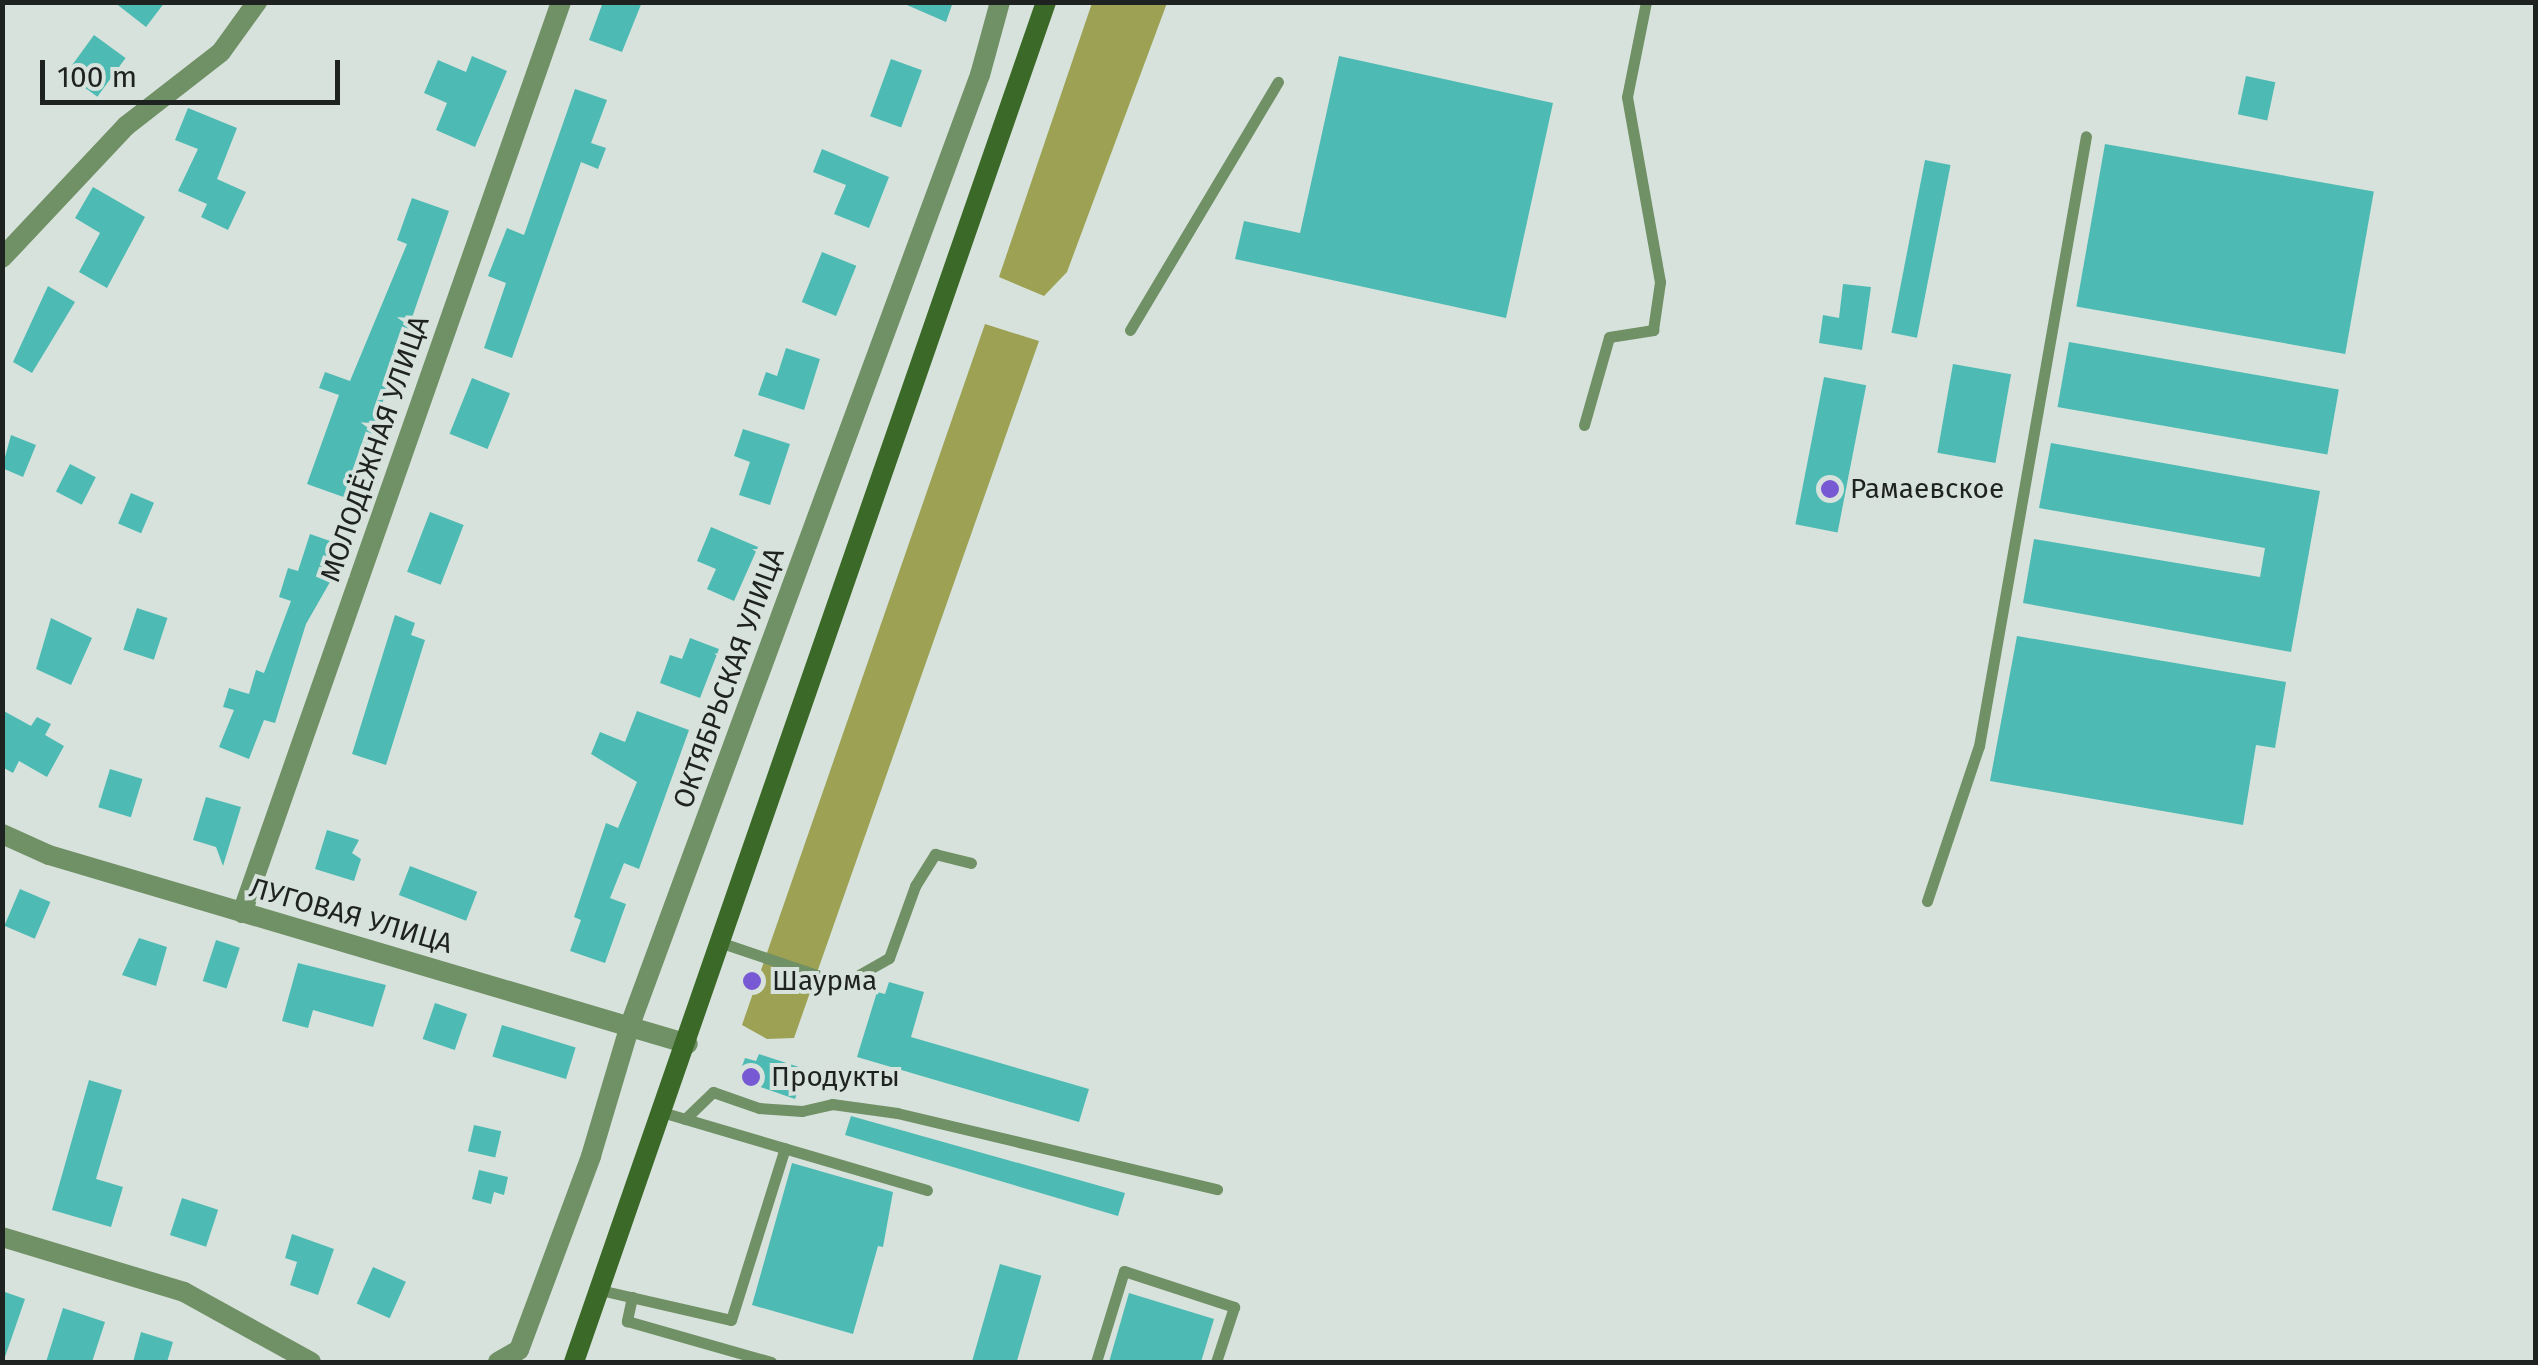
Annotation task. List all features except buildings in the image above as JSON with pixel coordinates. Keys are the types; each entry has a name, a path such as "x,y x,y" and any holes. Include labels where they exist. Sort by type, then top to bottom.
{"main road":[{"path":"574,1362 600,1290 675,1116 688,1044 1046,2"}],"street":[{"path":"2,258 126,126 220,52 256,2"},
{"name":"МОЛОДЁЖНАЯ УЛИЦА","path":"242,913 561,2"},
{"name":"ОКТЯБРЬСКАЯ УЛИЦА","path":"498,1362 519,1350 591,1156 630,1025 980,75 1000,2"},
{"name":"ЛУГОВАЯ УЛИЦА","path":"2,834 49,855 688,1044"},
{"path":"2,1237 184,1292 311,1362"}],"lane":[{"path":"1584,425 1609,337 1654,330 1660,282 1628,97 1646,2"},
{"path":"1130,330 1278,82"},
{"path":"1927,901 1980,746 2086,136"},
{"path":"722,943 843,984 889,958 914,886 935,854 972,863"},
{"path":"675,1116 714,1092 758,1108 802,1111 832,1104 896,1112 1217,1189"},
{"path":"675,1116 926,1190"},
{"path":"600,1290 731,1320 785,1148"},
{"path":"1096,1362 1124,1271 1234,1307 1216,1362"},
{"path":"632,1298 627,1321 771,1362"}],"green space":[{"path":"1092,3 1167,3 1067,272 1044,296 999,277"},
{"path":"985,324 1039,341 794,1038 767,1039 742,1025"}],"place":[{"name":"Рамаевское","path":"1830,489"},
{"name":"Шаурма","path":"752,981"},
{"name":"Продукты","path":"751,1077"}]}
